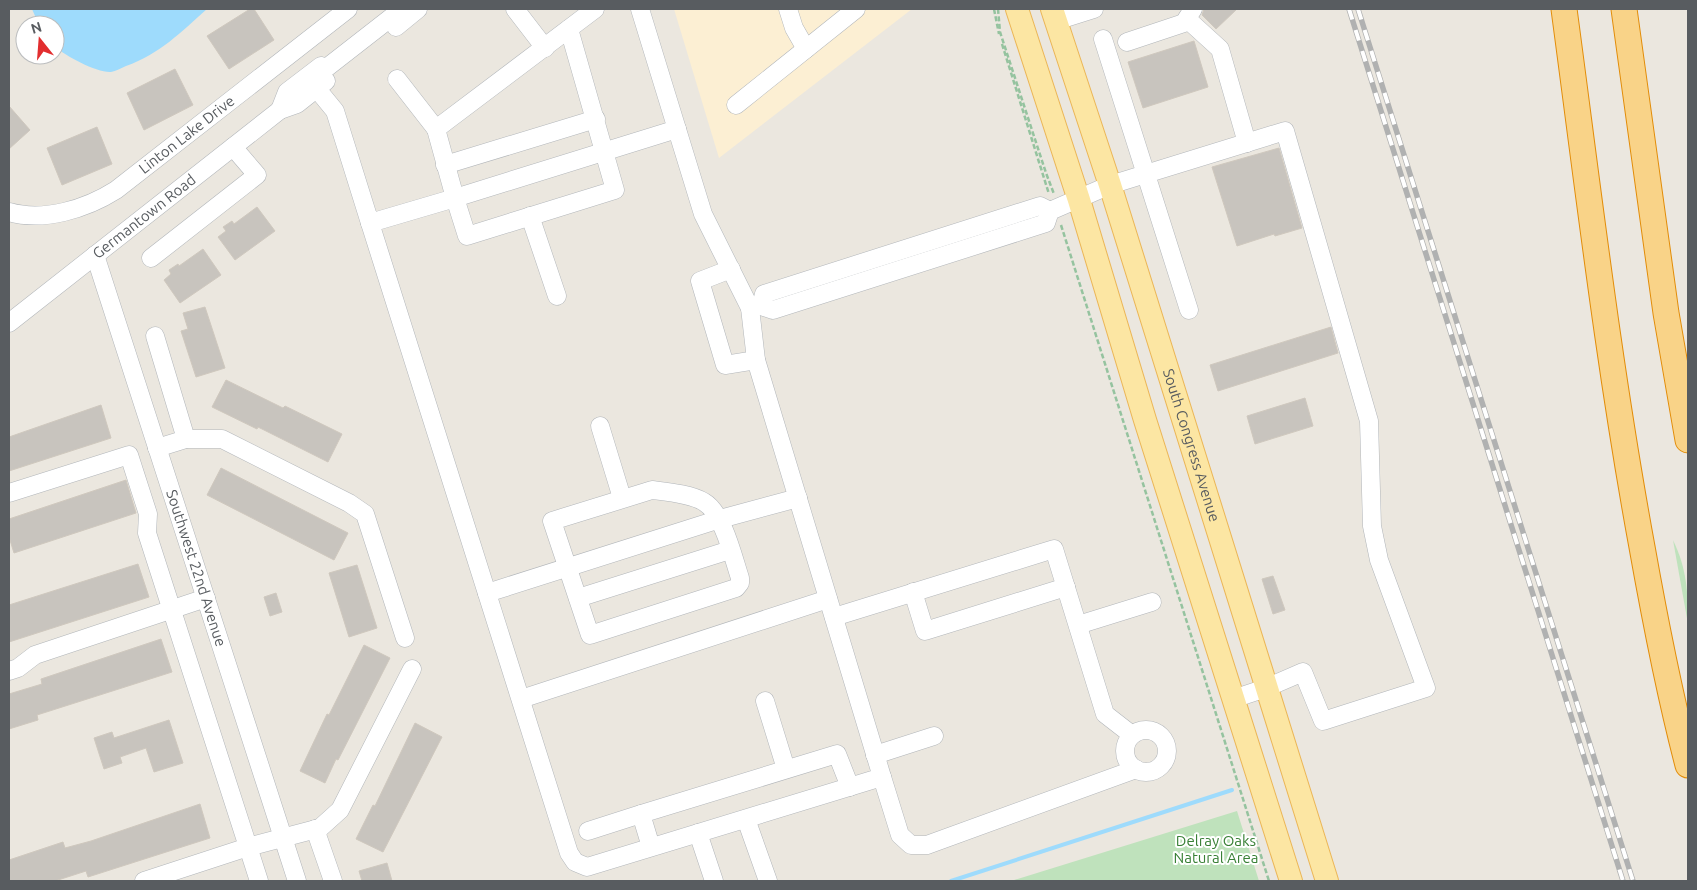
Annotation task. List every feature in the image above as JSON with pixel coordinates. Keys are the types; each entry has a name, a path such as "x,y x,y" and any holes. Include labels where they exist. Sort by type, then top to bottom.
{"highway":[{"path":"1564,9 1611,358 1629,474 1656,624 1688,765"},
{"path":"1624,9 1666,313 1688,440"}],"main road":[{"path":"1017,9 1079,200 1291,881"},
{"name":"South Congress Avenue","path":"1054,15 1110,185 1327,881"}],"street":[{"name":"Linton Lake Drive","path":"9,212 24,215 45,215 99,201 116,190 348,9"},
{"name":"Germantown Road","path":"280,110 287,92 394,9"},
{"path":"402,9 319,74 316,80 317,88 335,111 569,853 575,862 587,867 882,777"},
{"name":"Germantown Road","path":"9,323 280,110 298,104 418,9"},
{"path":"516,9 545,48"},
{"path":"436,129 595,9"},
{"path":"640,9 703,214 731,269 756,307 773,310 1046,223 1052,210"},
{"path":"788,9 794,28 806,49"},
{"path":"736,105 856,9"},
{"path":"1054,15 1094,9"},
{"path":"1127,42 1184,23 1190,14 1220,49 1247,144"},
{"path":"397,79 436,129 467,236 615,190 569,29"},
{"path":"1103,39 1188,310"},
{"path":"445,165 596,119"},
{"path":"370,223 677,129"},
{"path":"1136,769 927,845 911,845 900,835 756,360 756,307 764,294 1040,206 1052,210 1079,200 1110,185 1285,131 1369,421 1372,526 1379,560 1426,688 1323,721 1303,672 1266,688 1233,699"},
{"path":"151,258 257,176 234,146"},
{"path":"530,216 557,296"},
{"path":"975,227 981,244"},
{"path":"889,254 895,271"},
{"name":"Southwest 22nd Avenue","path":"95,255 297,881"},
{"path":"731,269 700,281 725,365 756,360"},
{"path":"802,282 808,299"},
{"path":"155,336 186,439"},
{"path":"600,426 622,498"},
{"path":"157,448 186,439 222,439 349,503 364,514 405,638"},
{"path":"9,493 129,454 148,514 147,533 259,881"},
{"path":"652,490 682,494 705,502 720,520 740,578 740,583 736,588 590,635 552,521 622,498 652,490"},
{"path":"487,593 720,520 798,498"},
{"path":"834,617 1054,549 1105,714 1132,735"},
{"path":"578,598 730,550"},
{"path":"913,592 925,631 1066,587"},
{"path":"9,671 18,668 35,655 206,598"},
{"path":"521,699 828,599"},
{"path":"1078,625 1152,602"},
{"path":"144,881 248,847 320,828 340,810 412,669"},
{"path":"765,701 786,769"},
{"path":"1145,730 1158,732 1166,743 1168,750 1163,764 1150,772 1136,769 1127,759 1125,753 1128,740 1132,735 1145,730"},
{"path":"875,755 934,736"},
{"path":"588,831 837,754 850,787"},
{"path":"641,814 652,847"},
{"path":"746,818 768,881"},
{"path":"315,829 333,881"},
{"path":"698,833 714,881"}],"path":[{"path":"994,9 998,32 1052,210 1073,261 1269,881"}],"shaded area":[{"path":"674,9 912,9 719,158"}],"green space":[{"path":"1673,540 1686,581 1688,624"},
{"name":"Delray Oaks Natural Area","path":"1237,811 1259,881 1011,881"}],"water":[{"path":"32,9 207,9 160,49 138,61 111,72 90,67 65,54 65,15 35,15"}],"building":[{"path":"250,9 254,9 274,40 229,69 207,36"},
{"path":"1204,9 1237,9 1216,29 1202,15"},
{"path":"1194,41 1208,87 1143,108 1128,62"},
{"path":"175,69 193,105 144,130 127,93"},
{"path":"9,106 30,130 9,149"},
{"path":"97,127 112,164 62,185 47,148"},
{"path":"1279,148 1302,228 1275,236 1274,234 1237,246 1212,167"},
{"path":"257,207 275,231 235,260 218,237 226,231 223,227 232,221 234,224"},
{"path":"203,249 221,275 180,303 164,280 171,274 169,270 178,264 179,266"},
{"path":"205,307 225,368 196,377 181,331 188,329 183,313"},
{"path":"1331,327 1338,353 1218,391 1210,365"},
{"path":"226,380 342,434 328,462 258,427 257,429 212,407"},
{"path":"1305,398 1313,426 1255,444 1247,416"},
{"path":"101,405 111,438 9,471 9,437"},
{"path":"221,468 348,533 334,560 207,495"},
{"path":"126,480 136,513 14,553 9,537 9,519"},
{"path":"138,564 149,597 9,642 9,605"},
{"path":"357,565 377,628 349,637 329,573"},
{"path":"1273,576 1285,610 1273,614 1262,579"},
{"path":"276,593 282,612 270,616 264,597"},
{"path":"161,639 172,672 37,715 38,720 9,729 9,694 42,684 41,679"},
{"path":"364,645 390,658 325,783 300,771 327,714 329,715"},
{"path":"169,720 183,763 154,772 146,748 120,757 122,763 104,769 94,738 112,732 114,738"},
{"path":"415,723 442,737 383,852 356,839 373,805 375,806"},
{"path":"200,804 210,838 88,877 86,871 55,881 9,881 9,860 63,842 65,848 91,841"},
{"path":"387,863 392,881 362,881 359,871"}],"waterway":[{"path":"951,881 1232,790"}],"railway":[{"path":"1349,9 1623,881"},
{"path":"1358,9 1633,881"}]}
